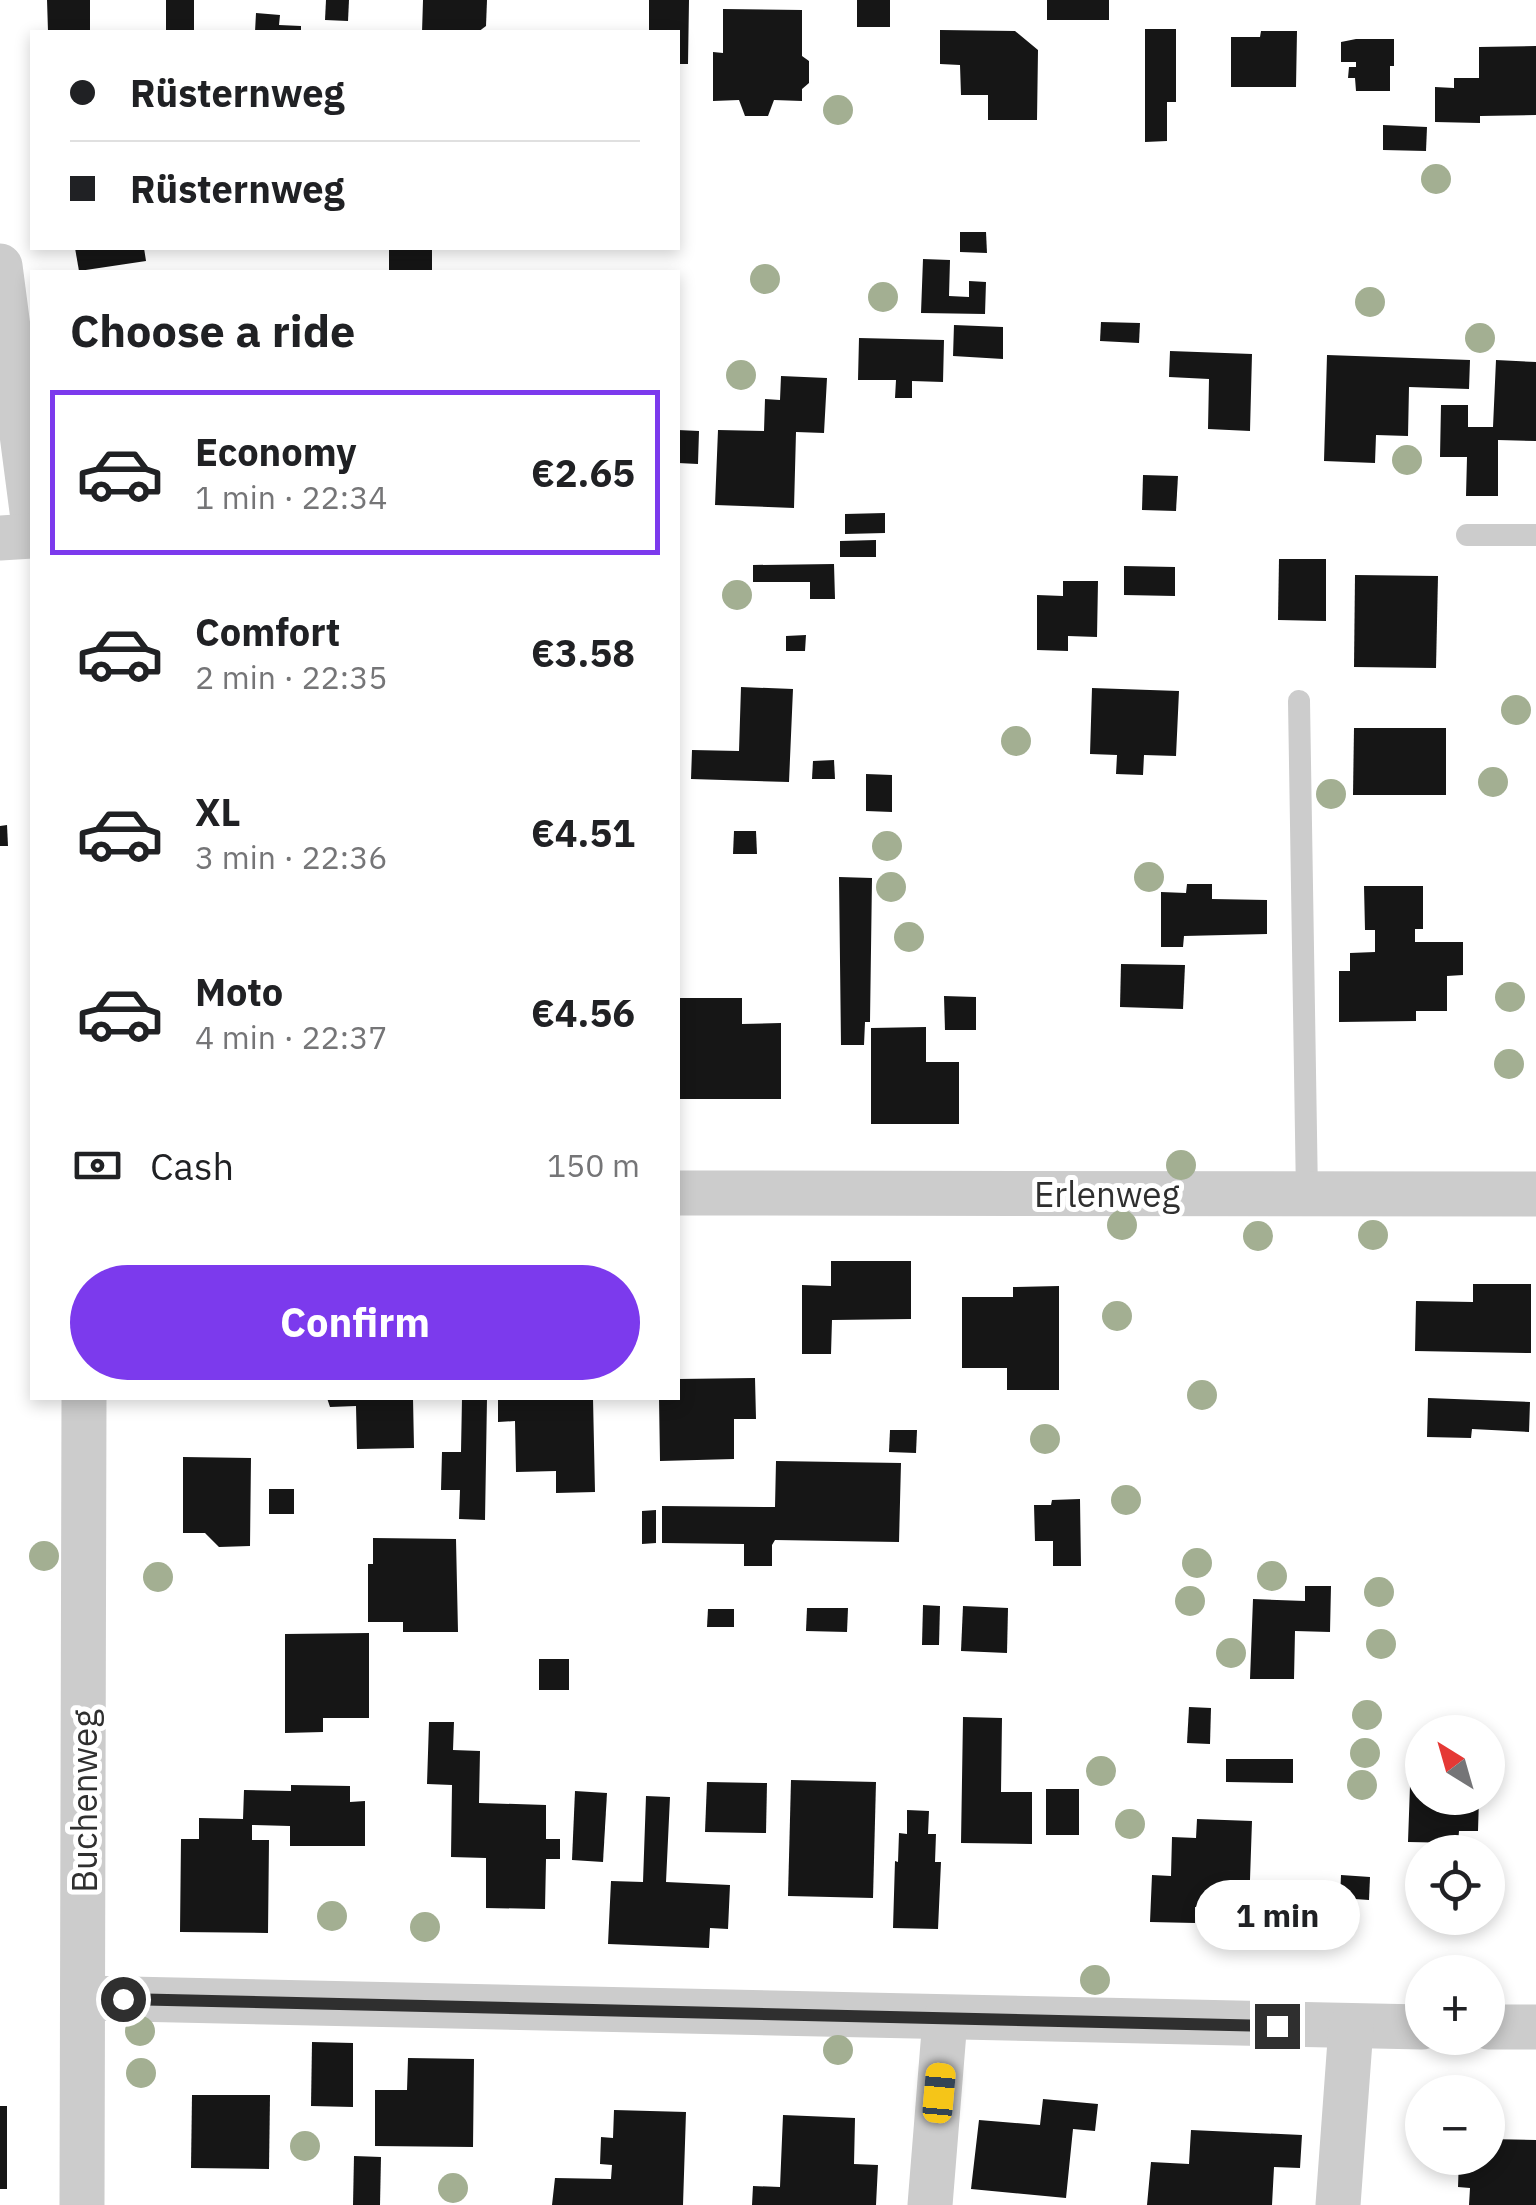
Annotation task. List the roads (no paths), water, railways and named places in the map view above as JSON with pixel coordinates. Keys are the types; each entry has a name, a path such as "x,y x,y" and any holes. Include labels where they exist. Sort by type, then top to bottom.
{"street":[{"path":"0,266 20,330 30,481"},
{"path":"0,538 30,536"},
{"name":"Erlenweg","path":"680,1192 1536,1194"},
{"name":"Buchenweg","path":"82,2205 84,1400"},
{"path":"84,1998 1405,2027"},
{"path":"930,2205 945,2018"},
{"path":"1338,2205 1351,2027"},
{"path":"1505,2027 1536,2028"}],"lane":[{"path":"1467,535 1536,536"},
{"path":"1299,701 1306,1195"}]}
